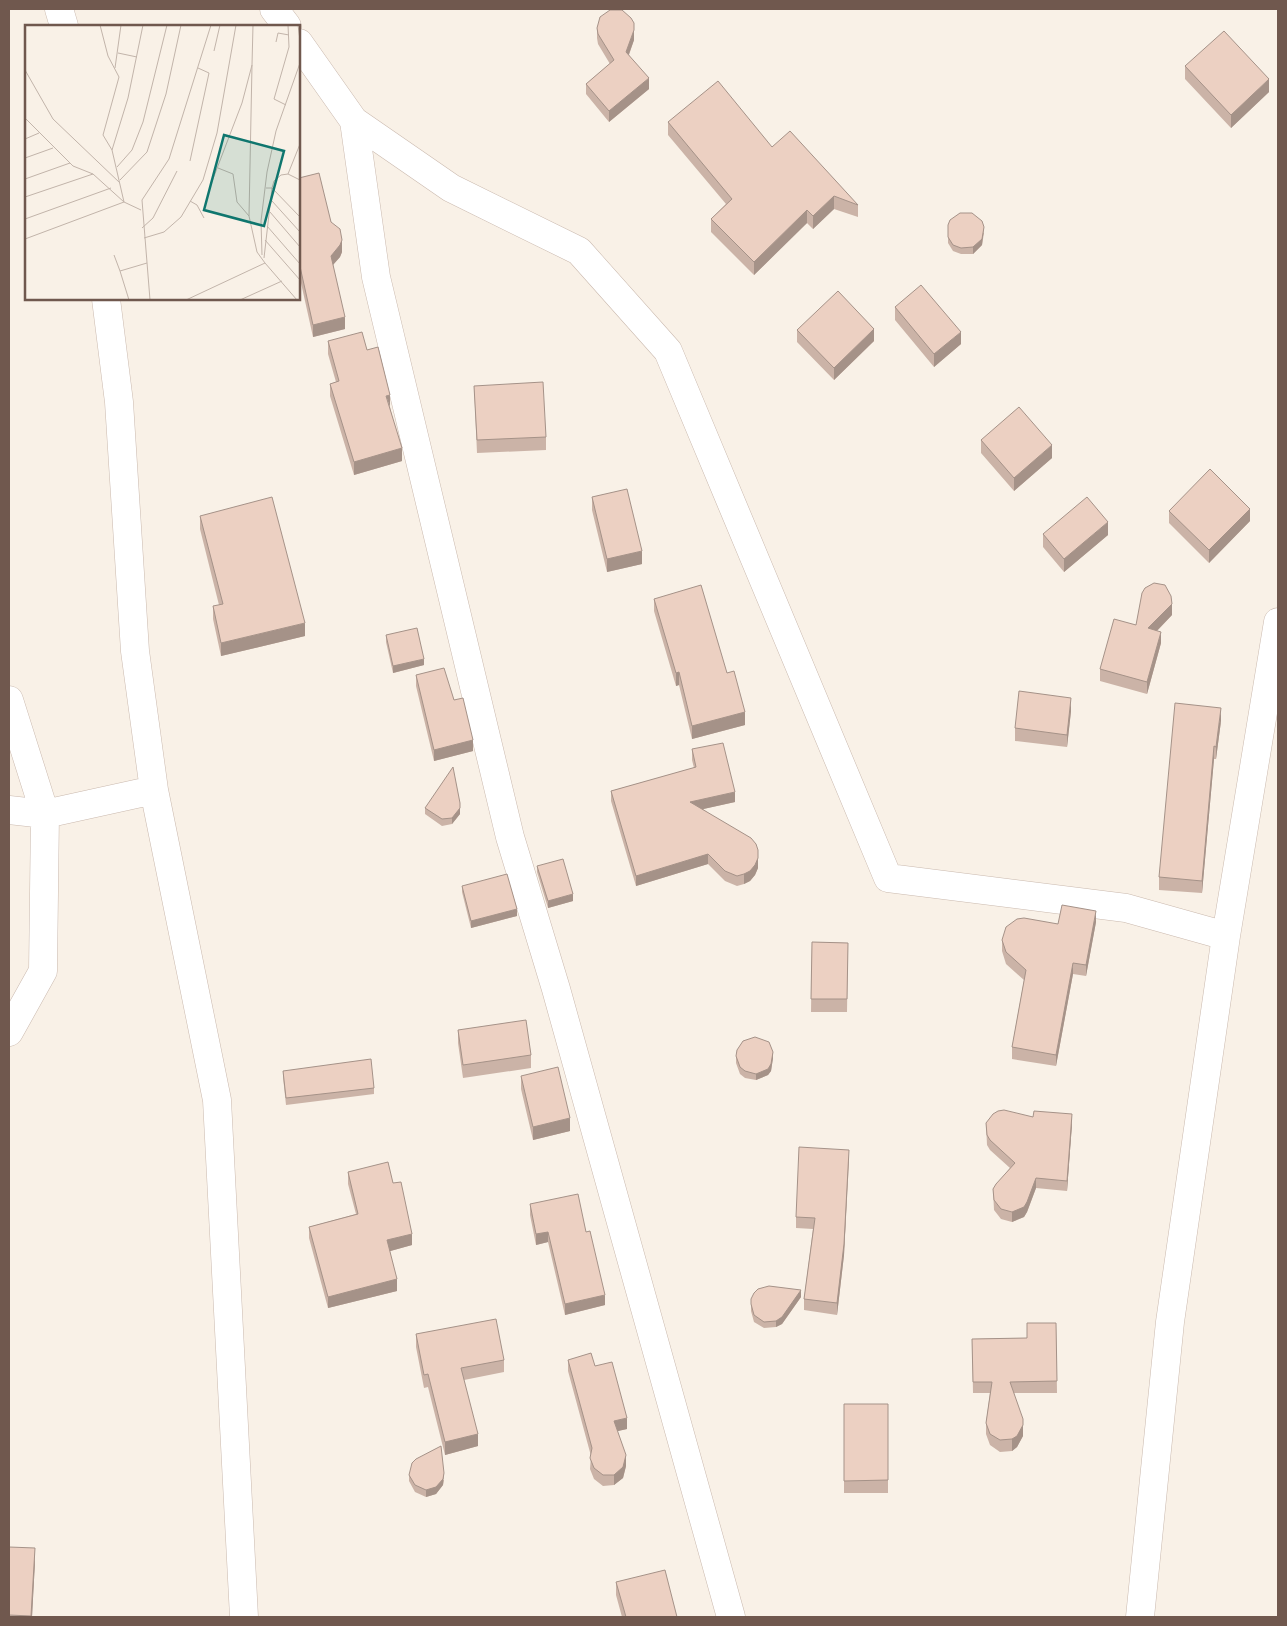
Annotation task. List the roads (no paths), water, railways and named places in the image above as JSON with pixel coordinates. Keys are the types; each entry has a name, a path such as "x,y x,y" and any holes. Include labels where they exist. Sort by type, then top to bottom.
{"street":[{"path":"60,9 64,25"},
{"path":"274,9 286,25"},
{"path":"300,44 354,121 452,188 579,251 668,351 888,878 1126,908 1226,936"},
{"path":"354,121 376,278 510,837 556,989 731,1617"},
{"path":"106,300 119,402 135,651 154,790 217,1100 244,1617"},
{"path":"1140,1617 1170,1322 1226,936 1278,622"},
{"path":"9,700 45,814 43,971 9,1032"},
{"path":"9,810 45,814 154,790"}]}
